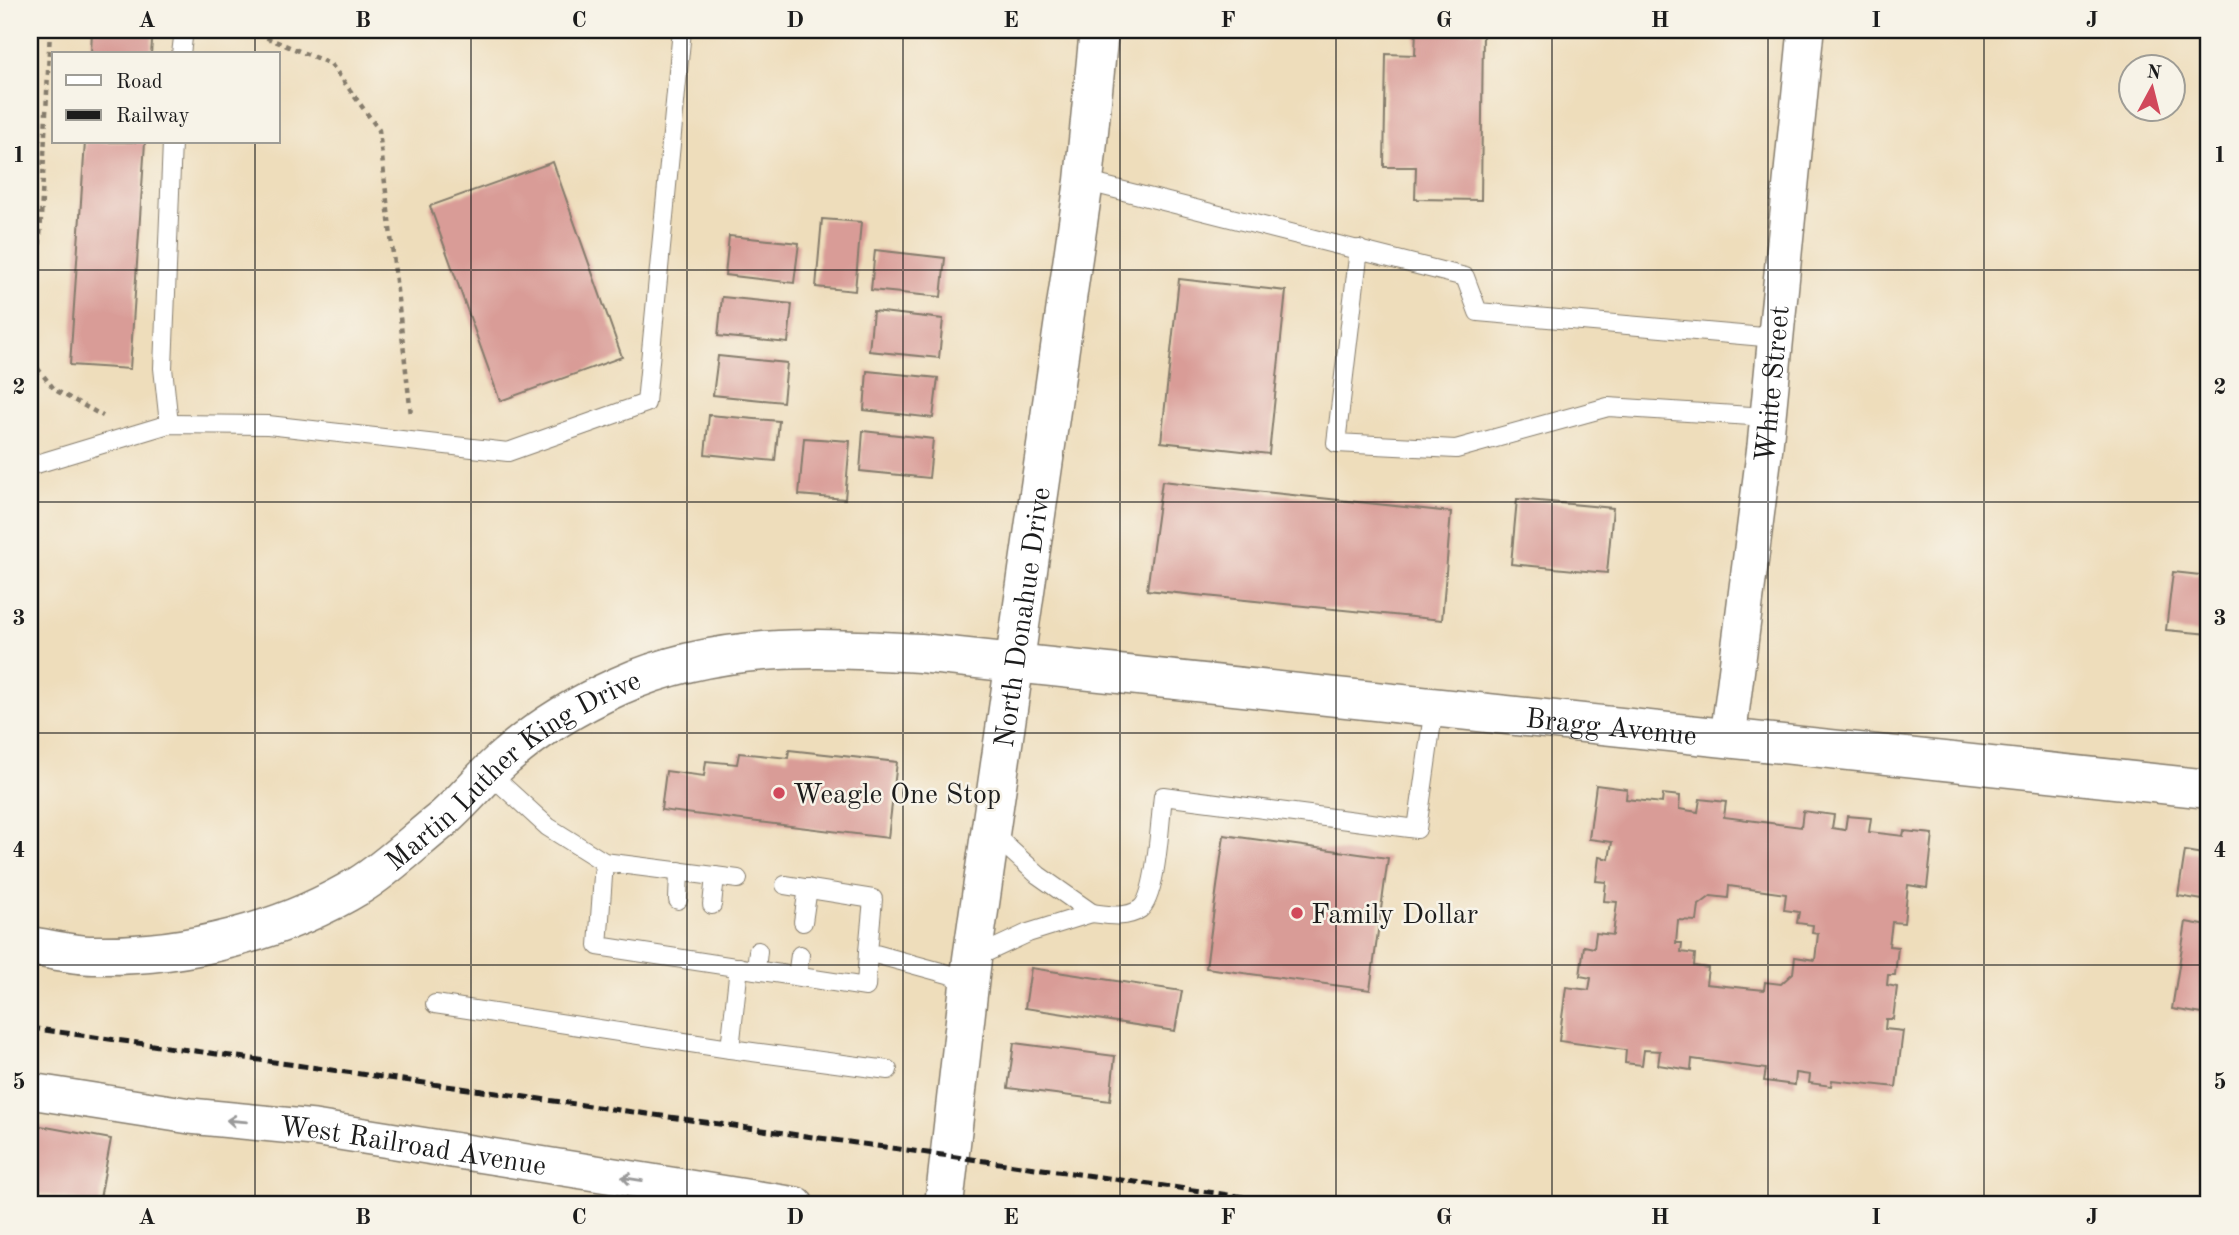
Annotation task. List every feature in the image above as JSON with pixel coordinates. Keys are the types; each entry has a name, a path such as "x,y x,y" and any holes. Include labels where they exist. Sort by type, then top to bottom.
{"main road":[{"name":"North Donahue Drive","path":"944,1205 971,969 1084,181 1099,30"},
{"name":"Martin Luther King Drive","path":"30,946 92,955 197,946 290,921 361,884 445,817 489,773 557,718 620,686 685,662 750,650 816,647 1014,663"},
{"name":"Bragg Avenue","path":"1014,663 2209,789"}],"street":[{"name":"White Street","path":"1728,738 1767,417 1806,30"},
{"name":"West Railroad Avenue","path":"30,1091 190,1116 314,1128 796,1205"}],"lane":[{"path":"181,52 184,30"},
{"path":"30,466 169,424 268,425 508,452 646,403 682,30"},
{"path":"169,424 163,369 172,144"},
{"path":"1084,181 1465,276 1478,312 1774,338"},
{"path":"1359,249 1336,443 1456,449 1608,407 1767,417"},
{"path":"868,953 971,969 1028,933 1091,913 1117,917 1141,909 1150,895 1163,796 1417,829 1434,707"},
{"path":"489,773 548,828 604,862 738,879"},
{"path":"992,833 1038,875 1091,913"},
{"path":"604,862 598,946 706,953 747,969 866,987 873,899 785,885"},
{"path":"678,900 679,871"},
{"path":"712,905 715,876"},
{"path":"803,922 808,888"},
{"path":"730,1049 747,969 758,951"},
{"path":"797,976 800,955"},
{"path":"435,1004 888,1070"}],"path":[{"path":"50,30 34,364 55,390 78,404 146,431"},
{"path":"248,30 331,64 379,130 414,441"}],"building":[{"path":"92,30 153,30 151,52 91,52"},
{"path":"1416,30 1483,31 1481,200 1415,199 1416,167 1384,167 1386,54 1415,55"},
{"path":"85,144 145,144 130,369 70,365"},
{"path":"553,162 622,357 500,401 430,206"},
{"path":"822,219 861,222 855,291 816,287"},
{"path":"729,236 799,243 794,283 725,275"},
{"path":"875,250 945,258 941,297 871,290"},
{"path":"1179,279 1286,291 1269,454 1161,442"},
{"path":"722,297 792,304 788,343 718,336"},
{"path":"873,311 943,319 939,358 869,351"},
{"path":"718,356 787,363 783,402 713,395"},
{"path":"867,371 938,378 933,418 864,410"},
{"path":"709,415 779,421 775,461 705,454"},
{"path":"863,431 933,439 929,478 860,471"},
{"path":"804,438 850,441 845,499 799,495"},
{"path":"1162,481 1451,512 1442,620 1147,590"},
{"path":"1517,499 1613,508 1607,573 1511,564"},
{"path":"2173,572 2209,576 2209,634 2166,630"},
{"name":"Weagle One Stop","path":"789,750 897,762 888,838 661,810 666,771 704,776 706,761 737,764 739,753 788,758"},
{"path":"1596,785 1627,789 1626,799 1662,803 1663,794 1680,796 1679,809 1698,812 1700,799 1726,802 1724,817 1801,827 1803,811 1834,815 1832,828 1845,830 1847,816 1871,818 1869,832 1903,836 1904,831 1933,834 1927,888 1908,885 1904,923 1892,922 1889,946 1898,947 1895,975 1888,975 1887,985 1897,987 1893,1019 1886,1019 1885,1029 1903,1031 1896,1087 1832,1080 1831,1086 1809,1083 1810,1075 1796,1073 1795,1085 1764,1081 1766,1069 1692,1059 1691,1070 1658,1065 1660,1051 1644,1050 1642,1065 1625,1063 1626,1050 1559,1041 1566,987 1589,990 1591,978 1580,976 1584,946 1594,948 1596,933 1613,935 1617,902 1604,901 1606,882 1596,881 1599,857 1609,859 1612,842 1589,839","holes":["1729,886 1786,894 1784,910 1799,912 1797,923 1813,925 1812,933 1818,934 1815,960 1795,957 1793,973 1781,984 1765,982 1764,990 1706,984 1708,968 1694,966 1695,954 1681,952 1682,943 1676,943 1678,920 1697,921 1699,905 1711,896 1728,898"]},
{"name":"Family Dollar","path":"1224,835 1388,858 1370,990 1206,968"},
{"path":"2185,851 2209,855 2209,901 2178,896"},
{"path":"2186,922 2209,926 2209,1015 2172,1009"},
{"path":"1031,968 1182,991 1175,1031 1025,1008"},
{"path":"1014,1043 1115,1056 1110,1101 1008,1088"},
{"path":"30,1124 111,1139 99,1204 30,1192"}],"railway":[{"path":"30,1028 1301,1205"}],"place":[{"name":"Weagle One Stop","path":"779,793"},
{"name":"Family Dollar","path":"1297,913"}]}
